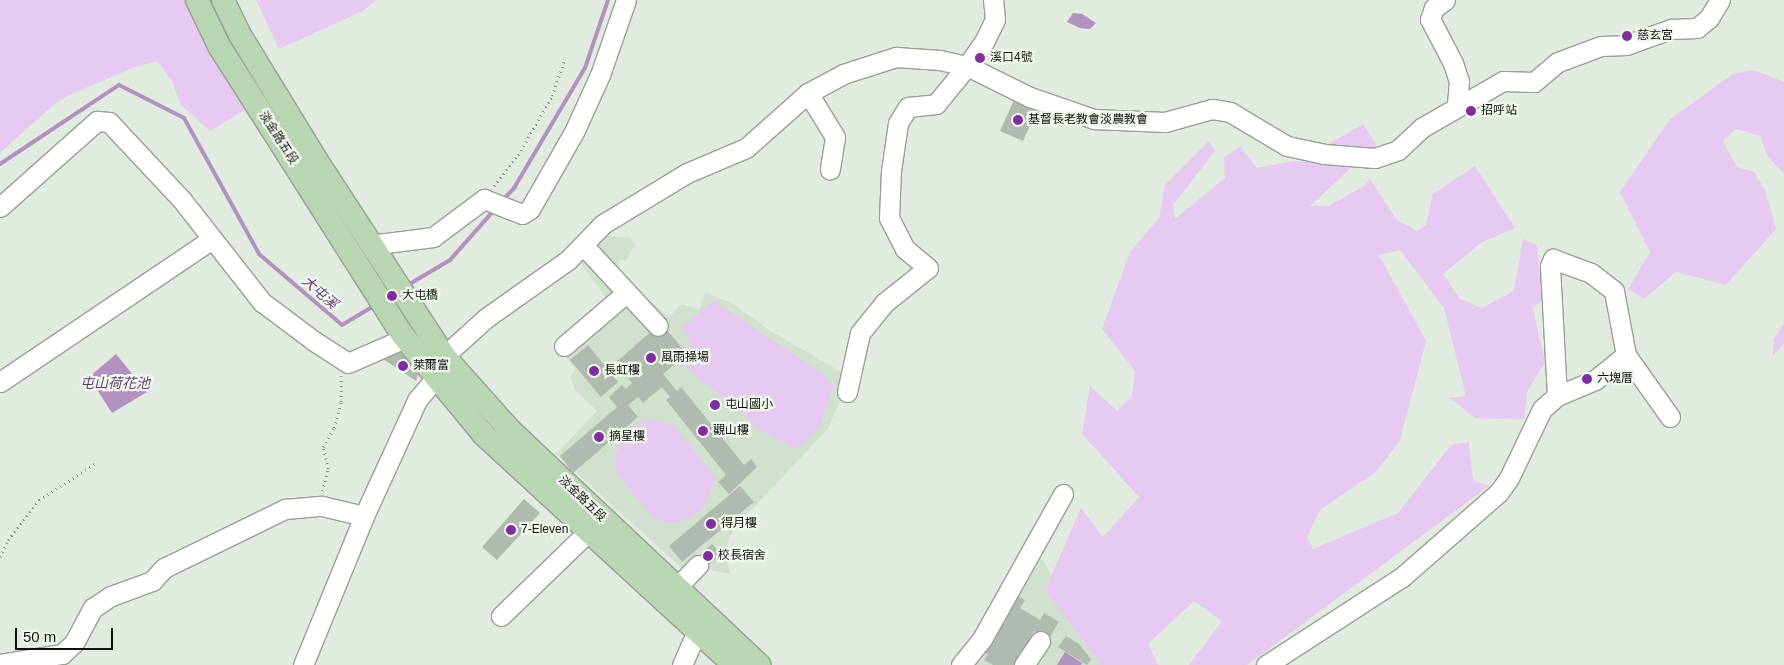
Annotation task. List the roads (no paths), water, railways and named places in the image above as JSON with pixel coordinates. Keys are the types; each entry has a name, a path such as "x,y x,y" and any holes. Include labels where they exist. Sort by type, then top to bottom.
{"main road":[{"name":"淡金路五段","path":"197,0 219,46 372,260 419,319 444,356 509,428 570,502 588,532 734,665"},
{"name":"淡金路五段","path":"223,0 240,35 372,260"},
{"path":"372,260 404,336"},
{"name":"淡金路五段","path":"404,336 484,435 676,588 759,665"}],"street":[{"path":"372,260 433,237 487,201 522,214 530,209 574,132 600,75 626,0"},
{"path":"847,392 860,334 884,303 928,268 905,249 889,218 891,171 898,123 908,107 936,104 967,66 984,42 995,19 993,0"},
{"path":"1444,0 1434,8 1430,19 1453,62 1459,81 1457,106"},
{"path":"302,665 364,516 417,400 436,377 444,356 486,318 568,260 603,224 687,173 746,148 808,92 843,74 896,57 967,66 1037,100 1094,119 1165,122 1212,109 1230,112 1287,146 1350,157 1375,158 1398,150 1423,127 1502,81 1534,82 1558,62 1601,46 1626,45 1671,29 1697,28 1709,18 1720,0"},
{"path":"808,92 835,137 830,170"},
{"path":"0,207 97,121 109,122 182,200 262,302 348,363 404,336"},
{"path":"0,382 212,239"},
{"path":"582,244 658,326"},
{"path":"1557,396 1550,266 1553,259 1591,273 1614,291 1626,355 1670,417"},
{"path":"564,346 626,293"},
{"path":"1266,665 1402,577 1499,492 1509,478 1542,409 1557,396 1595,380 1626,355"},
{"path":"961,665 982,639 1063,494"},
{"path":"0,664 62,654 74,643 93,608 111,596 152,581 164,568 285,509 322,506 364,516"},
{"path":"501,616 588,532"},
{"path":"676,588 698,565"},
{"path":"682,665 698,632"},
{"path":"1024,665 1040,641"}],"water":[{"path":"1073,13 1082,14 1096,23 1090,29 1080,28 1067,22"},
{"name":"屯山荷花池","path":"116,354 147,392 112,413 89,377"},
{"path":"1065,652 1082,663 1081,665 1057,665"}],"waterway":[{"name":"大屯溪","path":"502,201 514,188 585,68 608,0"},
{"name":"大屯溪","path":"0,164 119,85 184,118 259,254 342,325 374,306"},
{"name":"大屯溪","path":"408,285 450,260 496,208"}],"place":[{"name":"慈玄宮","path":"1627,36"},
{"name":"溪口4號","path":"980,58"},
{"name":"招呼站","path":"1471,111"},
{"name":"基督長老教會淡農教會","path":"1018,120"},
{"name":"大屯橋","path":"392,296"},
{"name":"風雨操場","path":"651,358"},
{"name":"萊爾富","path":"403,366"},
{"name":"長虹樓","path":"594,371"},
{"name":"六塊厝","path":"1587,379"},
{"name":"屯山國小","path":"715,405"},
{"name":"觀山樓","path":"703,431"},
{"name":"摘星樓","path":"599,437"},
{"name":"得月樓","path":"711,524"},
{"name":"7-Eleven","path":"511,530"},
{"name":"校長宿舍","path":"708,556"}]}
